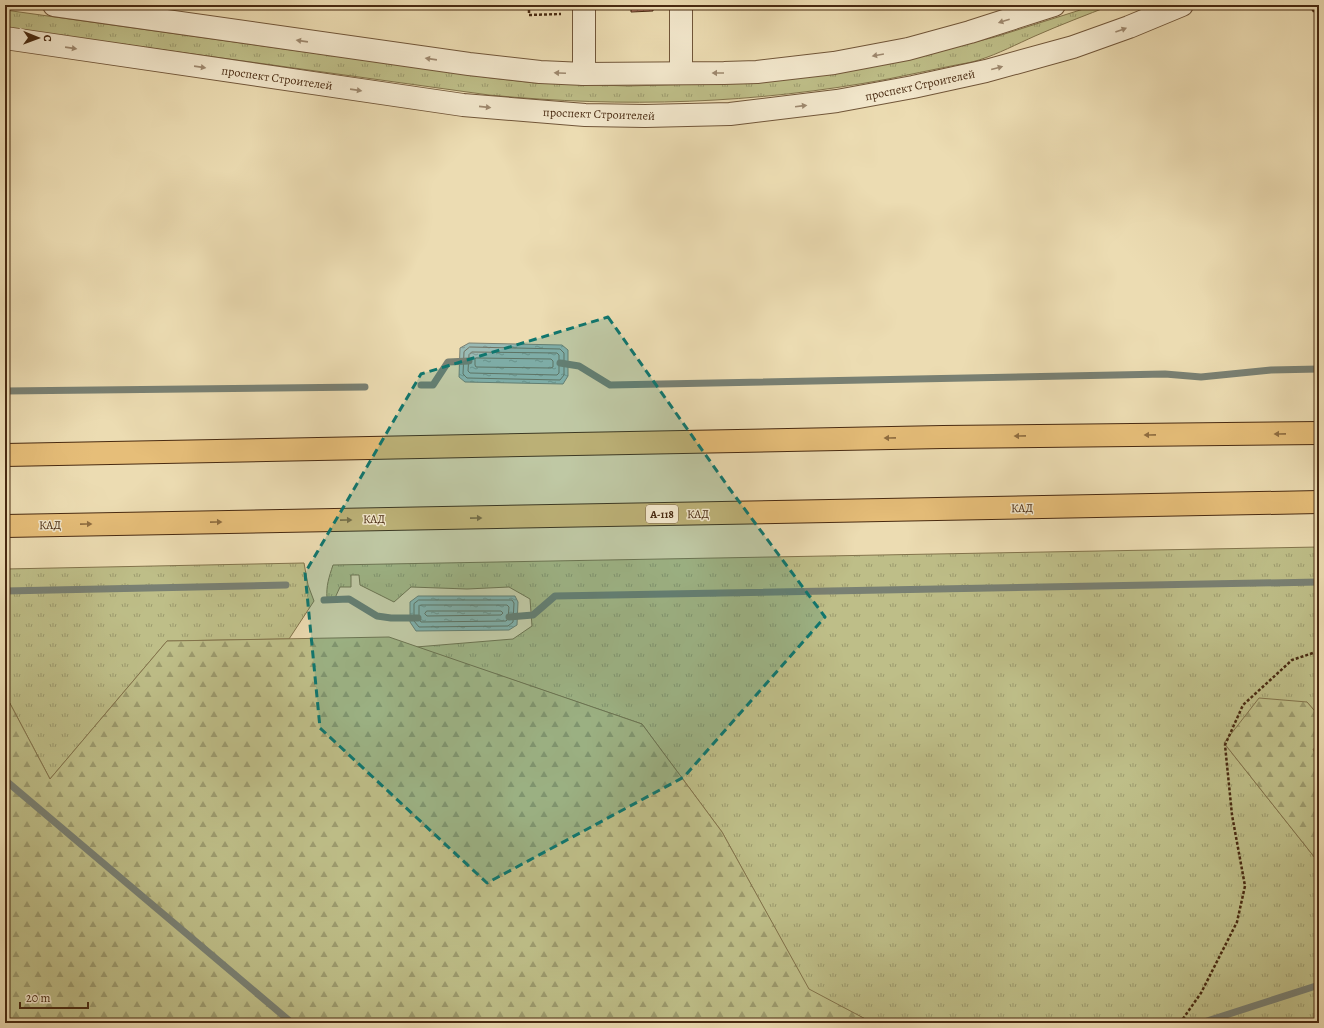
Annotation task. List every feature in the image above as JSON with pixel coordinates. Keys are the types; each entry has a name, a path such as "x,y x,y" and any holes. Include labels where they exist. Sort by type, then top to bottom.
{"highway":[{"path":"5,455 944,437 1319,434"},
{"name":"КАД","path":"5,526 1319,502"}],"street":[{"path":"54,5 160,13 469,64 540,72 584,74 757,72 834,63 915,47 970,32 1054,5"},
{"path":"680,5 681,73"},
{"name":"проспект Строителей","path":"5,38 463,105 585,115 645,116 730,114 836,101 913,87 986,70 1073,47 1129,27 1182,5"},
{"path":"584,9 584,74"}],"path":[{"path":"529,5 529,15 584,9"},
{"path":"1310,5 1319,20"},
{"path":"1180,1023 1201,993 1237,922 1245,886 1232,815 1225,745 1243,705 1292,660 1319,651"}],"highlighted area":[{"path":"608,317 729,488 825,617 684,777 487,883 320,728 305,573 421,374"}],"green space":[{"path":"1096,5 1112,5 1054,28 993,55 972,62 888,79 788,94 689,101 590,102 489,95 5,28 5,10 492,78 536,83 628,86 700,84 901,60 995,37"},
{"path":"1319,547 1319,716 1307,702 1224,743 1319,863 1319,1023 873,1023 809,990 722,832 642,724 416,647 513,639 532,626 530,599 509,587 467,589 411,587 394,602 360,585 359,575 351,575 351,587 340,587 335,598 327,598 327,585 333,565"},
{"path":"304,563 308,585 314,601 289,639 167,641 50,779 5,694 5,569"},
{"path":"389,637 642,724 722,832 809,989 873,1023 5,1023 5,694 50,779 167,641"},
{"path":"1259,698 1307,702 1319,716 1319,748 1313,749 1319,763 1319,863 1224,743"}],"water":[{"path":"469,343 562,345 568,350 568,376 563,384 465,382 459,377 460,348"},
{"path":"418,596 515,596 518,602 517,625 509,630 416,631 410,622 410,602"}],"building":[{"path":"533,5 569,5 569,8 533,9"},
{"path":"631,5 653,5 653,11 631,12"}],"waterway":[{"path":"421,385 433,385 448,362 469,361"},
{"path":"560,363 579,366 610,385 1165,374 1201,377 1271,370 1319,369"},
{"path":"5,391 365,387"},
{"path":"509,617 533,615 555,596 1319,582"},
{"path":"5,591 286,585"},
{"path":"324,600 349,599 377,616 391,618 418,618"},
{"path":"5,780 292,1023"},
{"path":"1201,1023 1319,985"}]}
